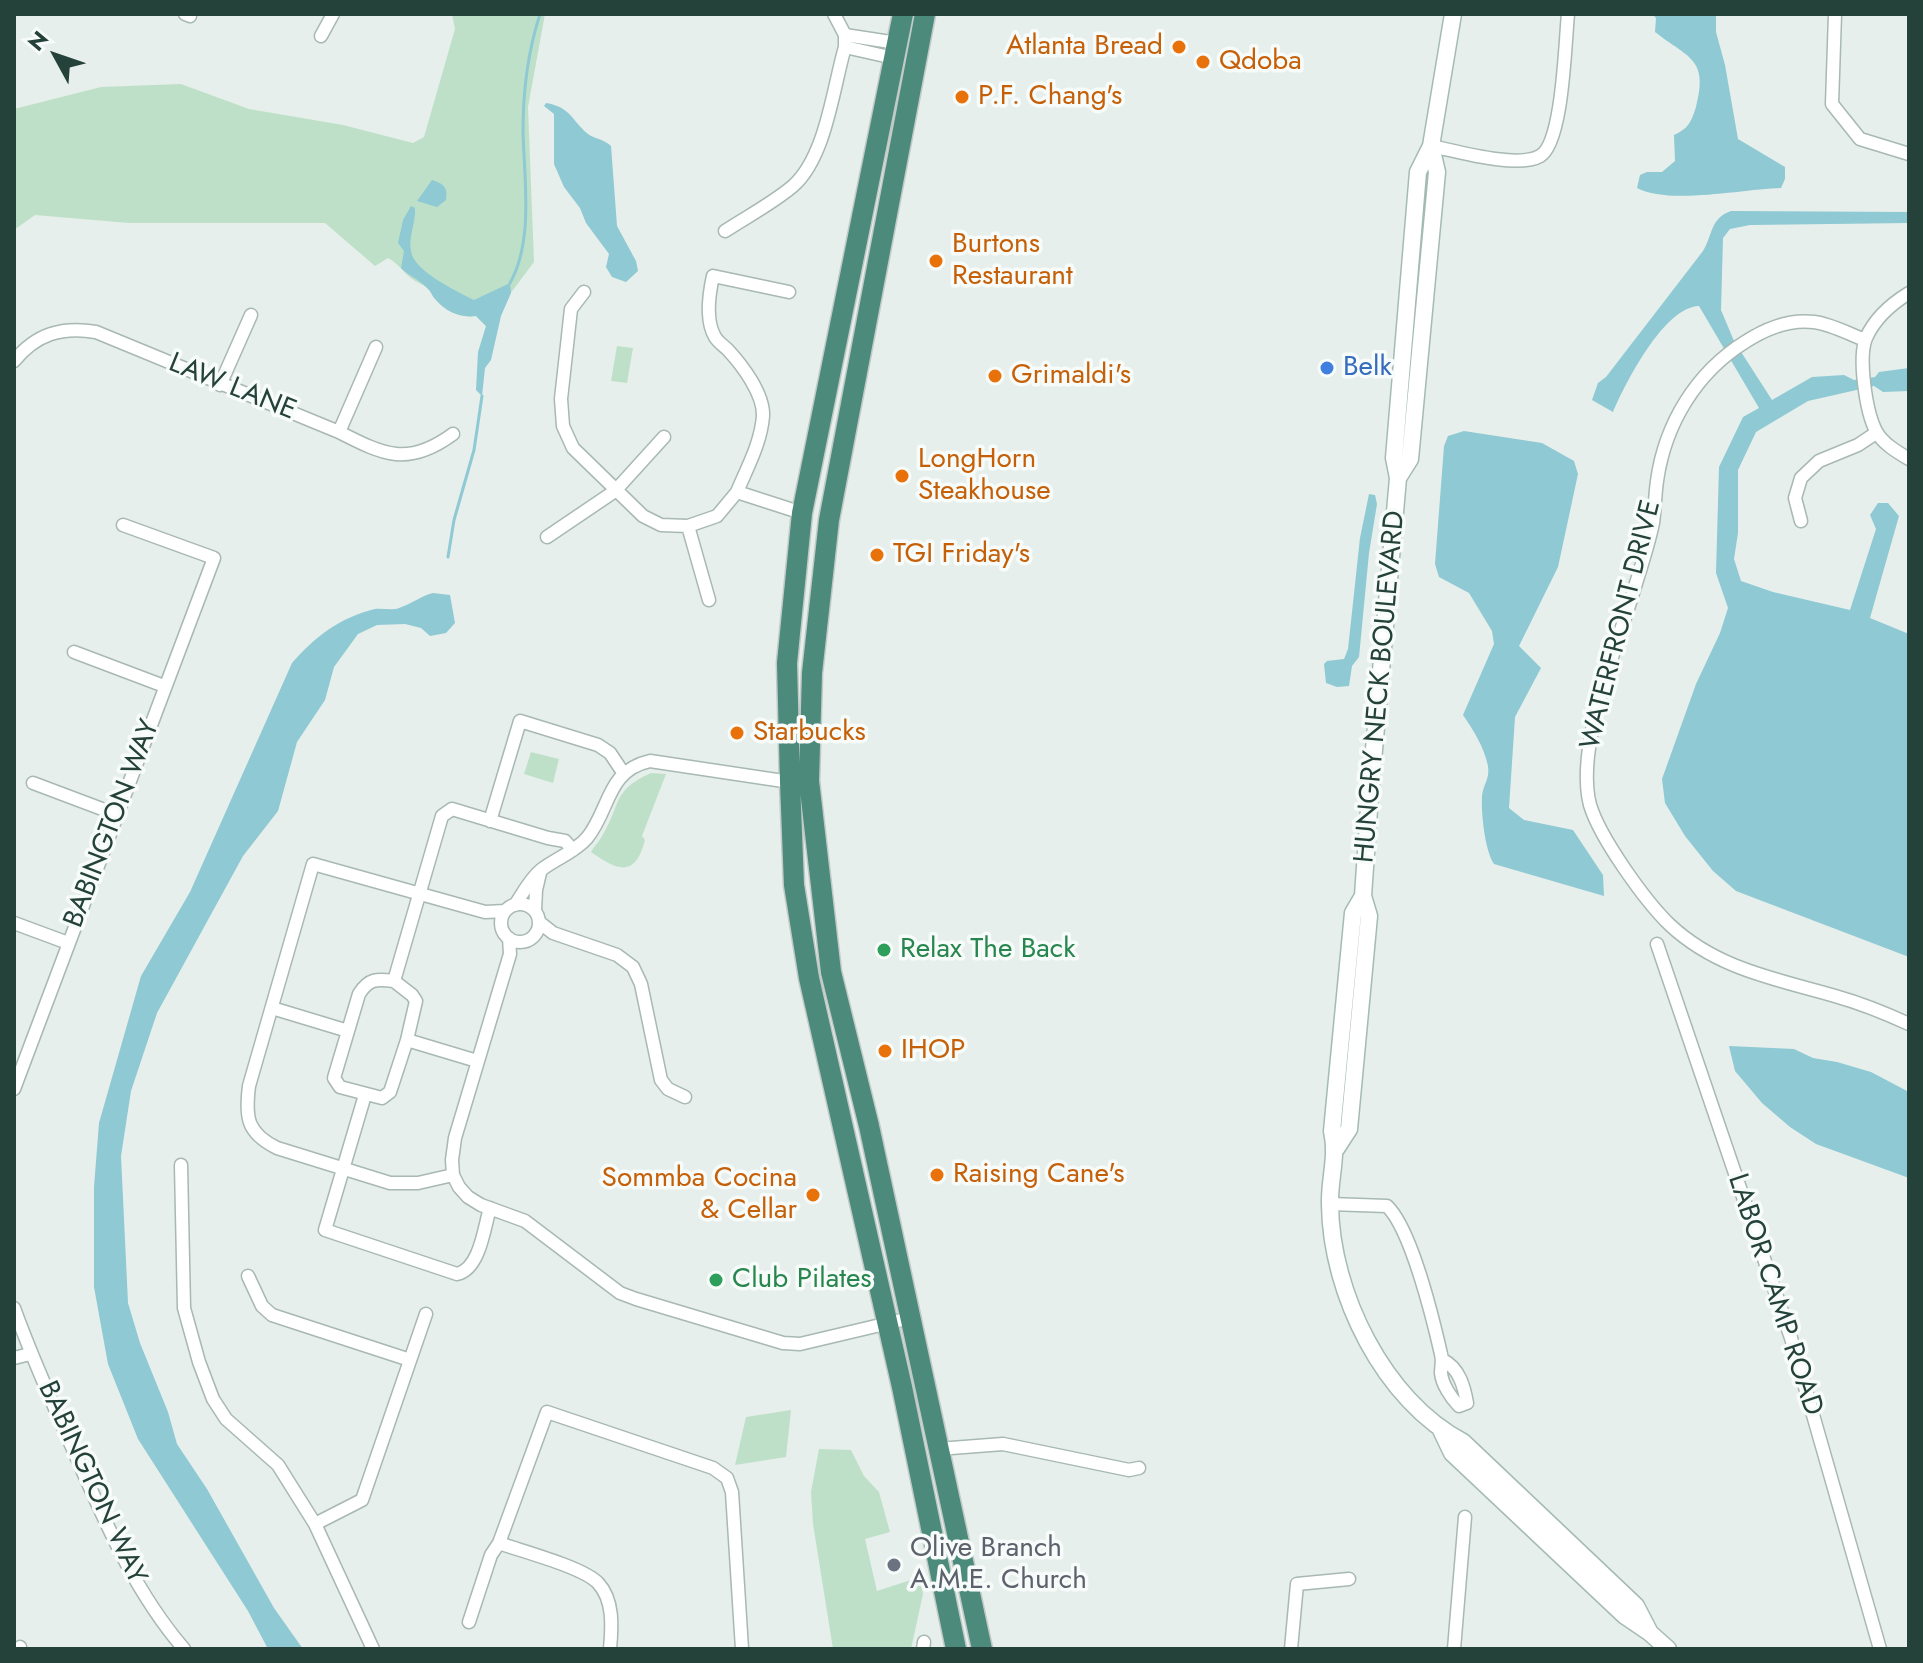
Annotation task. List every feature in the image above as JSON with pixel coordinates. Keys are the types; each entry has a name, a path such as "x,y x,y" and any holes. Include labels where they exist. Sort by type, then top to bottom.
{"highway":[{"path":"903,14 802,513 787,663 790,782 794,885 809,978 956,1649"},
{"path":"925,14 829,520 812,673 809,781 831,972 869,1126 982,1649"}],"main road":[{"name":"HUNGRY NECK BOULEVARD","path":"1453,14 1431,146 1437,172 1410,459 1398,478 1363,896 1353,913 1332,1131 1336,1149 1330,1204 1340,1279 1355,1318 1373,1352 1403,1392 1441,1430 1463,1442 1636,1606 1650,1633 1668,1649"}],"street":[{"path":"321,36 333,14"},
{"path":"725,231 795,184 809,166 828,114 845,41 834,14"},
{"path":"1431,146 1500,160 1541,156 1554,138 1559,113 1568,14"},
{"path":"1835,14 1832,104 1860,139 1909,154"},
{"path":"845,41 896,51"},
{"path":"584,292 571,309 561,399 563,426 573,448 643,516 661,525 688,526 717,516 737,492 757,445 764,413 745,372 715,338 709,319 713,276 789,292"},
{"path":"1909,293 1889,305 1865,340 1864,377 1866,402 1876,433 1909,459"},
{"path":"220,385 251,315"},
{"name":"WATERFRONT DRIVE","path":"1865,340 1814,322 1790,323 1760,333 1728,353 1698,382 1680,409 1657,478 1648,542 1596,717 1588,752 1587,776 1590,805 1605,838 1650,902 1689,942 1722,962 1756,975 1840,997 1909,1024"},
{"name":"LAW LANE","path":"14,361 38,339 56,331 76,329 96,332 339,432 377,451 397,456 417,454 435,447 453,434"},
{"path":"339,432 376,347"},
{"path":"1801,521 1795,498 1801,478 1819,461 1858,445 1876,433"},
{"path":"547,537 615,491 664,437"},
{"path":"737,492 802,513"},
{"name":"BABINGTON WAY","path":"14,1089 17,1070 118,815 214,558 123,525"},
{"path":"688,526 709,600"},
{"path":"74,652 164,686"},
{"path":"490,821 520,721 598,745 610,753 624,774"},
{"path":"502,925 510,908 541,870 585,840 602,814 613,784 638,764 650,761 790,782"},
{"path":"33,783 118,815"},
{"path":"394,981 442,816 452,809 565,841 573,850"},
{"path":"453,1175 418,1183 390,1183 277,1148 263,1141 252,1128 246,1112 249,1086 313,864 485,912 526,905 536,922 553,933 617,955 633,967 641,984 661,1080 668,1089 685,1097"},
{"path":"510,954 536,922 536,890 541,870"},
{"path":"485,912 502,925 509,938 510,954 455,1138 453,1175 468,1197 525,1221 620,1293 769,1340 800,1344 910,1318"},
{"path":"14,923 68,943"},
{"path":"509,938 522,941"},
{"name":"LABOR CAMP ROAD","path":"1657,944 1791,1338 1880,1649"},
{"path":"373,979 394,981 416,1001 390,1092 382,1098 340,1087 334,1078 348,1031 359,994 366,982 373,979"},
{"path":"272,1008 348,1031"},
{"path":"407,1040 477,1061"},
{"path":"365,1095 325,1230 457,1274 465,1272 472,1264 490,1208"},
{"path":"181,1165 184,1308 213,1399 226,1419 278,1465 315,1524 373,1649"},
{"path":"1330,1204 1387,1206 1397,1216 1422,1285 1443,1360"},
{"path":"248,1276 262,1306 272,1315 410,1360"},
{"name":"BABINGTON WAY","path":"14,1308 30,1354 118,1548 158,1619 184,1649"},
{"path":"315,1524 362,1500 426,1314"},
{"path":"14,1358 30,1354"},
{"path":"469,1622 491,1555 499,1543 547,1412 713,1468 727,1478 732,1492 742,1649"},
{"path":"938,1449 1003,1444 1129,1470 1139,1468"},
{"path":"1454,1649 1465,1517"},
{"path":"499,1543 584,1573 598,1583 611,1612 610,1649"},
{"path":"1291,1649 1297,1584 1349,1579"}],"green space":[{"path":"452,14 545,14 528,107 534,262 486,326 476,316 449,310 426,287 388,258 375,266 325,223 129,223 35,215 14,230 14,109 101,87 181,84 249,109 343,125 413,143 424,137 455,29"},
{"path":"617,346 633,348 627,383 611,381"},
{"path":"531,752 559,759 553,783 524,774"},
{"path":"651,773 666,774 642,836 645,840 641,852 631,866 617,867 591,852 623,792"},
{"path":"791,1410 786,1457 735,1465 746,1417"},
{"path":"819,1449 851,1450 864,1476 879,1492 890,1532 865,1539 877,1591 920,1577 923,1594 911,1649 833,1649 813,1524 811,1492"}],"water":[{"path":"1652,14 1716,14 1716,32 1738,139 1785,167 1781,188 1687,196 1651,193 1637,188 1640,175 1662,172 1675,161 1674,135 1691,121 1699,91 1700,78 1693,61 1655,32 1656,18"},
{"path":"546,103 566,111 588,134 611,146 617,226 636,261 638,271 626,282 612,277 606,267 609,254 564,187 554,164 554,114 544,106"},
{"path":"432,180 446,189 446,200 437,207 417,201"},
{"path":"411,206 415,208 411,251 414,259 428,273 474,300 510,283 511,293 501,316 491,360 485,368 482,396 476,390 478,352 486,326 476,316 459,315 444,307 424,285 401,268 404,251 398,243 403,220"},
{"path":"1731,211 1909,212 1909,223 1750,225 1730,229 1723,238 1721,310 1734,341 1772,400 1812,377 1844,375 1854,380 1875,377 1879,372 1909,368 1909,391 1883,392 1874,386 1808,401 1756,432 1738,470 1738,533 1734,559 1741,581 1773,592 1850,610 1876,529 1870,515 1878,503 1888,503 1899,516 1870,618 1909,634 1909,957 1736,891 1713,871 1685,836 1665,803 1662,779 1696,684 1728,608 1716,573 1719,467 1743,417 1759,408 1699,306 1686,310 1660,332 1627,383 1613,412 1592,400 1598,383 1606,377 1703,251 1719,218"},
{"path":"1464,431 1542,443 1574,461 1578,474 1558,567 1519,646 1541,668 1515,717 1509,808 1524,820 1573,830 1603,875 1604,896 1494,864 1488,850 1482,803 1488,766 1478,739 1463,715 1494,644 1492,631 1469,593 1439,577 1435,564 1444,446 1448,436"},
{"path":"1369,494 1375,495 1377,504 1359,657 1352,666 1349,686 1337,687 1326,683 1324,664 1344,659 1348,649 1360,538"},
{"path":"433,593 450,595 455,623 446,633 430,636 421,628 405,624 377,625 358,634 334,667 325,700 297,742 278,811 243,856 157,1013 131,1091 121,1156 128,1303 177,1444 207,1489 274,1608 303,1649 268,1649 248,1611 138,1439 108,1364 94,1287 94,1187 99,1123 141,976 190,892 292,663 319,636 350,617 375,609 396,609"},
{"path":"1729,1046 1794,1049 1813,1058 1871,1072 1909,1092 1909,1178 1816,1144 1790,1127 1762,1103 1735,1071"}],"waterway":[{"path":"510,283 525,229 524,101 529,57 540,14"},
{"path":"448,557 454,520 474,450 482,396"}],"place":[{"name":"Atlanta Bread","path":"1179,47"},
{"name":"Qdoba","path":"1203,62"},
{"name":"P.F. Chang's","path":"962,97"},
{"name":"Burtons Restaurant","path":"936,261"},
{"name":"Belk","path":"1327,368"},
{"name":"Grimaldi's","path":"995,376"},
{"name":"LongHorn Steakhouse","path":"902,476"},
{"name":"TGI Friday's","path":"877,555"},
{"name":"Starbucks","path":"737,733"},
{"name":"Relax The Back","path":"884,950"},
{"name":"IHOP","path":"885,1051"},
{"name":"Raising Cane's","path":"937,1175"},
{"name":"Sommba Cocina & Cellar","path":"813,1195"},
{"name":"Club Pilates","path":"716,1280"},
{"name":"Olive Branch A.M.E. Church","path":"894,1565"}]}
